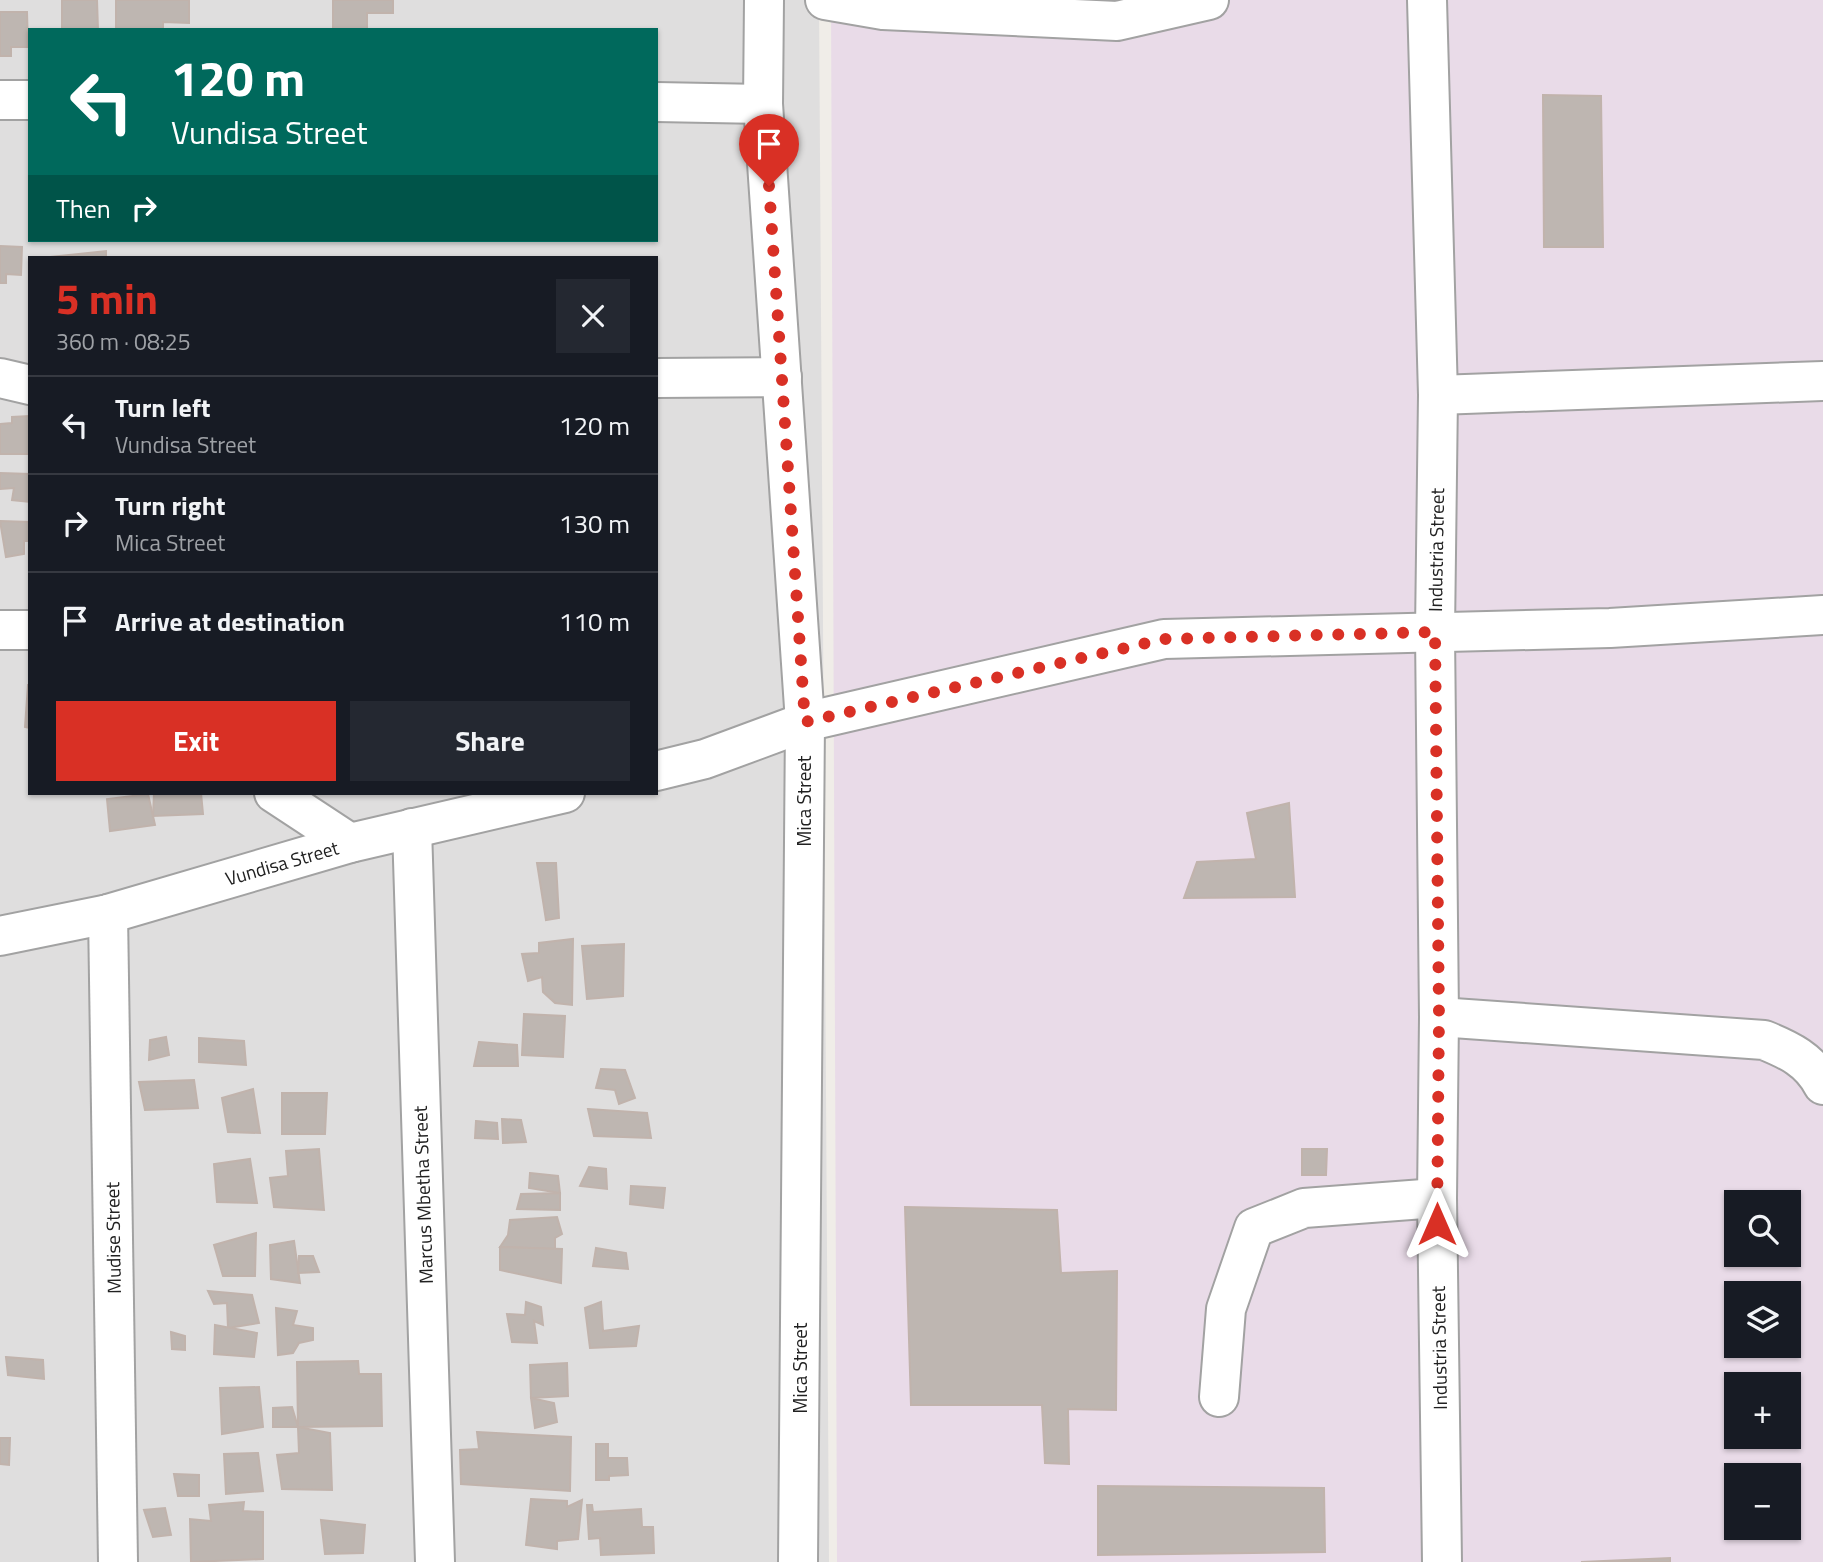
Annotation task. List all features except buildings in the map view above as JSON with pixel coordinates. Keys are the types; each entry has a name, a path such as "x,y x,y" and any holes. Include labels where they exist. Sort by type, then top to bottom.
{"street":[{"name":"Mica Street","path":"764,0 764,104 805,722 798,1562"},
{"path":"825,0 883,9 1117,21 1209,0"},
{"name":"Industria Street","path":"1427,0 1438,395 1435,632 1439,1017 1437,1198 1442,1562"},
{"path":"0,100 28,100"},
{"path":"658,102 764,104"},
{"path":"658,379 782,377"},
{"path":"0,378 28,384"},
{"path":"1438,395 1694,384 1823,382"},
{"path":"658,771 705,759 805,722 1164,639 1610,628 1823,615"},
{"path":"0,630 28,630"},
{"path":"277,795 351,843"},
{"name":"Vundisa Street","path":"0,936 108,914 351,843 556,795"},
{"name":"Marcus Mbetha Street","path":"412,828 435,1562"},
{"name":"Mudise Street","path":"108,914 118,1562"},
{"path":"1439,1017 1764,1040 1788,1049 1815,1070 1823,1085"},
{"path":"1219,1397 1226,1309 1254,1227 1304,1208 1437,1198"}],"shaded area":[{"path":"0,0 819,0 829,1562 0,1562"},
{"path":"831,0 1823,0 1823,1562 837,1562"}],"route":[{"path":"769,186 805,722 907,700 975,680 1164,639 1435,632 1439,1017 1437,1224"}]}
